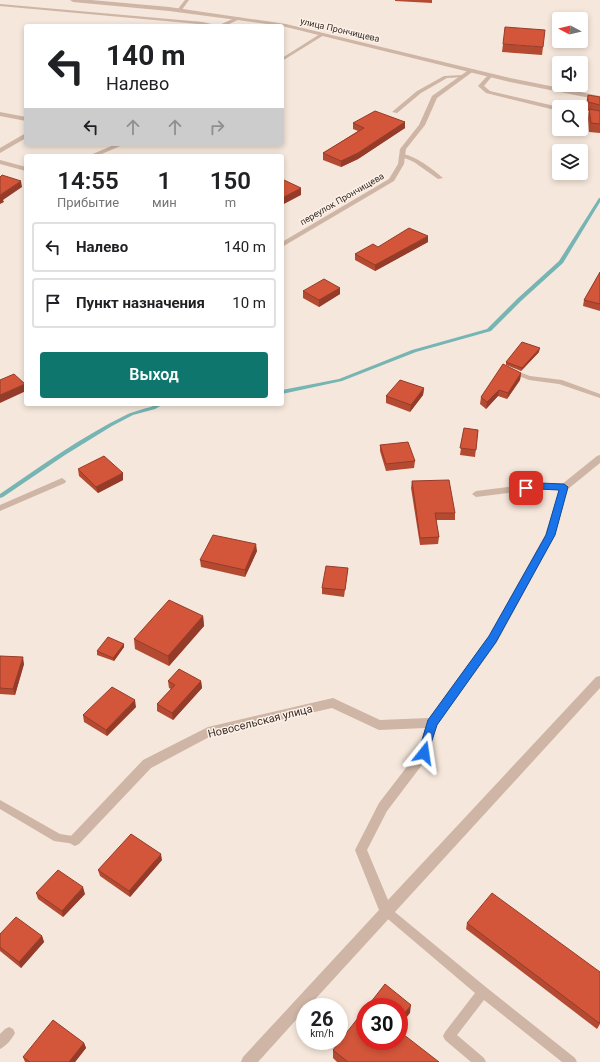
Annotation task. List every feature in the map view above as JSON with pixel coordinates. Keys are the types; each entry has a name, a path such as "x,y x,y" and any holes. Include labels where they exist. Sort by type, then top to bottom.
{"street":[{"name":"улица Прончищева","path":"73,0 179,10 239,18 270,24"},
{"path":"224,24 239,18"},
{"name":"улица Прончищева","path":"284,27 322,34 472,70 491,76 600,98"},
{"name":"переулок Прончищева","path":"284,244 392,180 401,164 403,149 422,125 434,97 472,70"},
{"path":"0,151 24,136"},
{"path":"97,154 117,146"},
{"path":"0,162 24,168"},
{"path":"386,911 361,850 383,807 424,753 432,723 493,639 550,535 564,487 600,458"},
{"path":"248,1062 600,680"},
{"name":"Новосельская улица","path":"75,840 147,764 208,732 333,703 379,725 432,723"}],"lane":[{"path":"179,10 187,0"},
{"path":"0,5 208,24"},
{"path":"284,59 322,34"},
{"path":"395,112 419,92 446,77 463,76"},
{"path":"491,76 481,86 488,92 552,107"},
{"path":"0,114 24,119"},
{"path":"588,114 600,116"},
{"path":"402,155 416,161 440,178"},
{"path":"504,368 529,378 560,382 600,396"},
{"path":"0,508 62,481"},
{"path":"476,494 539,486 564,487"},
{"path":"0,804 58,838 75,840"},
{"path":"386,911 483,992 571,1062"},
{"path":"480,1062 448,1036 483,992"},
{"path":"0,1043 9,1033"}],"building":[{"path":"505,27 545,30 543,47 503,44"},
{"path":"588,95 600,97 600,105 588,102"},
{"path":"589,109 600,111 600,124 591,123"},
{"path":"375,111 405,122 358,153 341,161 323,153 364,128 353,123"},
{"path":"2,175 21,181 0,195 0,177"},
{"path":"284,180 301,188 284,197"},
{"path":"409,228 428,236 375,265 355,254 373,244 378,247"},
{"path":"600,272 600,304 584,300"},
{"path":"324,279 340,288 319,300 303,291"},
{"path":"522,342 540,348 522,368 506,362"},
{"path":"503,364 521,373 508,393 499,390 487,402 481,397"},
{"path":"14,374 24,384 0,395 0,380"},
{"path":"400,380 424,388 411,405 386,396"},
{"path":"464,428 478,430 476,450 460,448"},
{"path":"408,442 415,461 386,464 380,445"},
{"path":"104,456 123,473 96,487 78,469"},
{"path":"449,480 455,513 435,513 439,537 420,538 412,481"},
{"path":"213,535 256,544 245,570 200,560"},
{"path":"326,566 348,568 345,590 322,588"},
{"path":"169,600 203,616 168,656 134,639"},
{"path":"108,637 124,644 113,658 97,651"},
{"path":"0,656 23,657 13,689 0,688"},
{"path":"179,669 201,681 172,713 157,704 175,685 168,681"},
{"path":"112,687 135,700 106,730 83,715"},
{"path":"131,834 161,854 129,891 98,870"},
{"path":"58,870 83,887 62,911 36,893"},
{"path":"492,893 600,972 599,1023 467,923"},
{"path":"16,917 42,936 19,962 0,947 0,934"},
{"path":"385,984 402,998 374,998"},
{"path":"53,1020 84,1043 69,1062 30,1062 23,1057"},
{"path":"356,1021 356,1050 408,1050 408,1038 439,1062 348,1062 333,1050 348,1050 348,1031"}],"waterway":[{"path":"284,392 340,380 414,351 489,330 519,300 561,262 600,199"},
{"path":"1,496 95,434 131,414 158,406"}],"route":[{"path":"424,753 432,723 493,639 550,535 564,487 539,486 526,488"}]}
